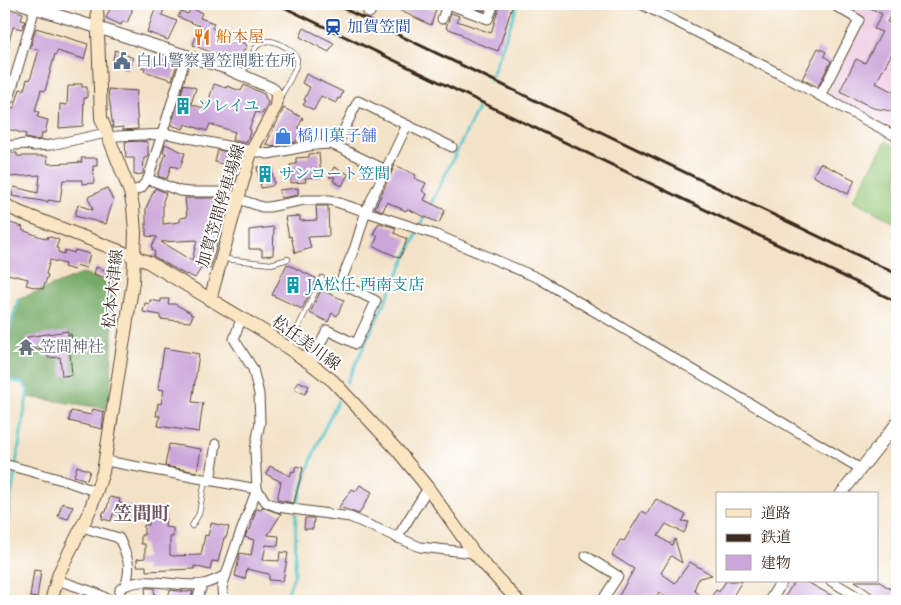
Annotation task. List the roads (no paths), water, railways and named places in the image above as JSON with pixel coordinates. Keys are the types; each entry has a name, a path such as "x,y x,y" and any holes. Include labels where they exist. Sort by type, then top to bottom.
{"main road":[{"name":"松本木津線","path":"51,601 67,555 82,527 97,492 106,461 133,287 134,219 130,192 107,135 100,111 97,4"},
{"name":"加賀笠間停車場線","path":"210,300 251,152 276,106 277,95"},
{"name":"松任美川線","path":"4,204 46,223 148,262 289,347 333,381 371,420 428,488 474,553 518,601"}],"street":[{"path":"22,4 35,6 98,29 242,74 271,88 277,95"},
{"path":"442,19 448,4 488,19 494,4"},
{"path":"641,4 897,137"},
{"path":"820,96 858,20 837,7 838,4"},
{"path":"4,97 9,99 35,6"},
{"path":"130,192 141,188 148,179 186,57"},
{"path":"336,146 358,101 452,147"},
{"path":"311,364 327,330 356,344 376,301 340,283 355,247 366,211 407,125"},
{"path":"4,146 26,144 51,146 107,135 162,134 268,154 314,145 331,144 386,170"},
{"path":"148,179 180,191 219,192 269,207 304,200 330,200 437,235 538,278 861,469"},
{"path":"223,601 222,587 257,489 255,450 260,422 259,401 253,369 234,339 241,319"},
{"path":"844,492 897,423"},
{"path":"208,480 216,444"},
{"path":"106,461 257,489 266,502 278,507 350,517 420,547 474,553"},
{"path":"4,464 66,481 97,492"},
{"path":"397,538 428,488"},
{"path":"82,527 119,538 126,554 130,571 126,584 120,589 119,601"},
{"path":"586,556 618,576 602,601"},
{"path":"126,584 149,582 203,584 226,575"},
{"path":"57,580 96,593 112,601"},
{"path":"770,601 781,582"},
{"path":"833,582 865,601"},
{"path":"196,601 203,584"}],"lane":[{"path":"242,74 259,44 268,41 274,42 293,52 297,57 297,63 282,94 277,95"},
{"path":"225,259 270,264 288,259"},
{"path":"289,347 322,278"},
{"path":"192,526 199,514 208,480"}],"waterway":[{"path":"490,81 518,4"},
{"path":"430,206 478,108"},
{"path":"421,225 426,214"},
{"path":"347,382 418,232"},
{"path":"4,350 18,300"},
{"path":"4,379 23,383 28,390 16,464"},
{"path":"297,506 314,452 338,401"},
{"path":"4,541 15,471"},
{"path":"285,601 295,573 296,514"}],"railway":[{"path":"277,4 897,302"},
{"path":"334,4 897,274"}],"place":[{"name":"加賀笠間","path":"333,27"},
{"name":"船本屋","path":"202,37"},
{"name":"白山警察署笠間駐在所","path":"122,61"},
{"name":"ソレイユ","path":"183,106"},
{"name":"橋川菓子舗","path":"283,136"},
{"name":"サンコート笠間","path":"265,174"},
{"name":"JA松任 西南支店","path":"293,285"},
{"name":"笠間神社","path":"26,347"}],"district":[{"name":"笠間町","path":"142,514"}]}
